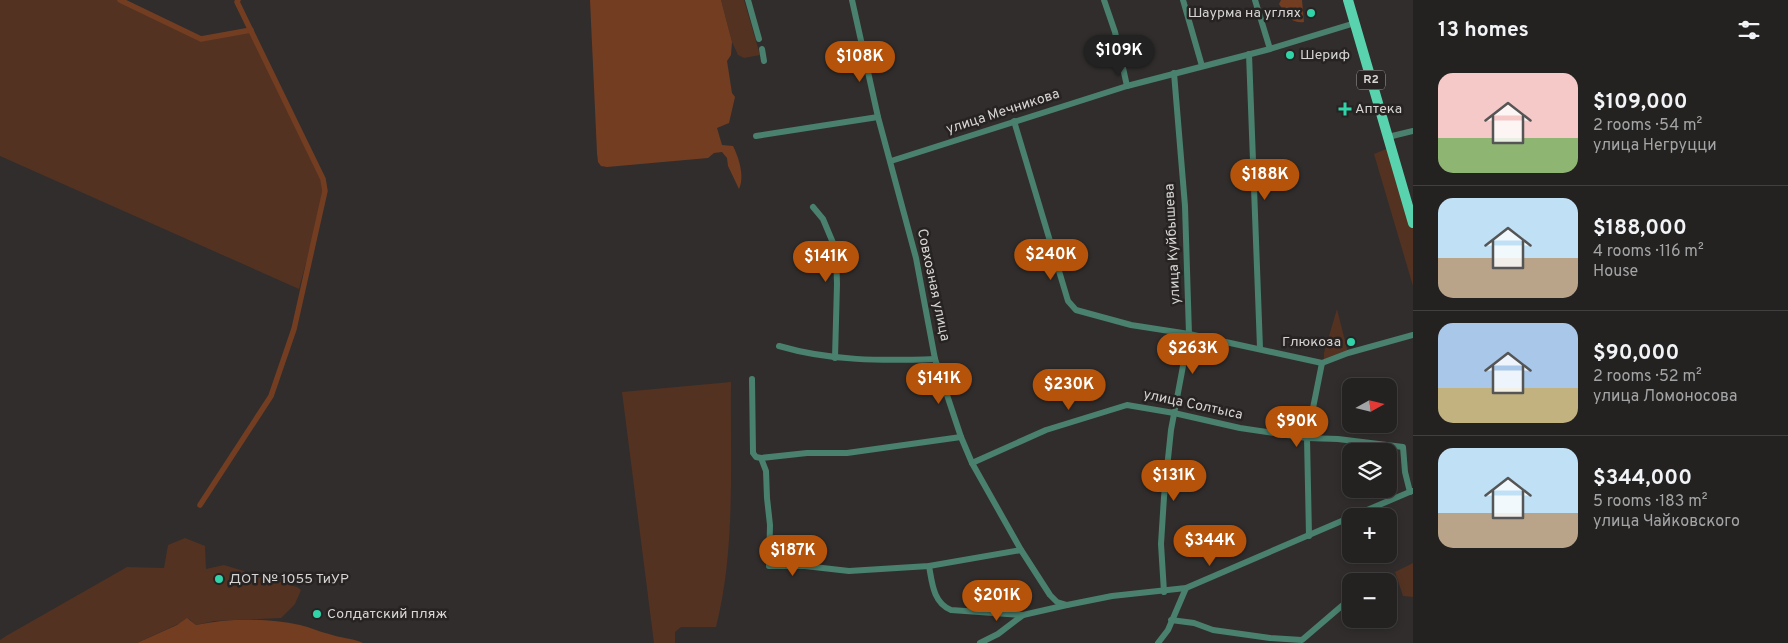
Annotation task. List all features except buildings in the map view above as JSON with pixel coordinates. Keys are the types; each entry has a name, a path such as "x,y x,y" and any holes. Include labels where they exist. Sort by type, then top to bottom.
{"main road":[{"name":"R2","path":"1348,0 1413,223"}],"street":[{"path":"748,0 759,39"},
{"name":"Совхозная улица","path":"852,0 878,117 916,258 935,359 961,437 972,463 1050,595 1057,602 1067,605"},
{"path":"1104,0 1115,32 1127,86"},
{"path":"1183,0 1202,66"},
{"path":"1255,0 1270,49"},
{"name":"улица Мечникова","path":"891,161 1127,86 1270,49 1355,23"},
{"path":"762,49 764,61"},
{"path":"1249,54 1260,348"},
{"name":"улица Куйбышева","path":"1164,592 1161,544 1166,478 1174,413 1189,334 1185,206 1174,74"},
{"path":"756,136 878,117"},
{"path":"1014,121 1068,301 1076,310 1132,325 1260,348 1322,363 1348,353 1413,335"},
{"path":"1388,137 1413,130"},
{"path":"813,207 823,219 836,250 835,358"},
{"path":"779,346 835,358 888,361 935,359"},
{"path":"1309,536 1307,438 1322,363"},
{"path":"752,379 753,453 756,457 806,453 847,453 961,437"},
{"name":"улица Солтыса","path":"972,463 1046,430 1112,408 1127,405 1174,413 1240,428 1307,438 1345,439 1403,447 1405,472 1412,491"},
{"path":"761,458 766,471 770,525 769,566 805,566 849,571 929,566 1022,550"},
{"path":"1373,508 1412,491"},
{"path":"929,566 938,601 945,608 1023,615 1112,596 1164,592 1186,588 1342,521"},
{"path":"1158,643 1168,630 1186,588"},
{"path":"1171,620 1194,623 1213,630 1270,638 1302,640 1342,606"},
{"path":"980,643 998,634 1023,615"}],"shaded area":[{"path":"0,0 120,0 201,39 251,30 323,179 325,191 299,289 0,156"},
{"path":"590,0 721,0 732,42 731,55 727,61 732,93 735,97 729,123 717,128 722,145 733,146 737,156 741,173 739,189 728,166 727,158 722,152 714,153 708,158 601,166 598,162 597,153"},
{"path":"721,0 744,0 760,55 744,58 738,55 732,42"},
{"path":"1281,0 1302,0 1304,22 1292,20 1279,4"},
{"path":"1391,147 1413,223 1413,286 1374,154"},
{"path":"1337,309 1348,353 1324,361 1324,353"},
{"path":"731,382 731,505 727,567 716,627 681,627 675,632 675,643 654,643 622,392"},
{"path":"185,538 205,546 206,569 224,565 297,587 301,590 295,604 281,618 214,621 196,625 189,619 137,643 0,643 0,640 6,636 127,567 164,568 168,545"},
{"path":"1413,563 1413,597 1403,596 1397,573 1395,572"},
{"path":"187,618 196,625 235,620 287,623 363,643 137,643 177,625"}],"waterway":[{"path":"120,0 201,39 251,30"},
{"path":"200,505 271,396 294,329 325,191 323,179 237,2 238,0"}],"place":[{"name":"Шаурма на углях","path":"1311,13"},
{"name":"Шериф","path":"1290,55"},
{"name":"Аптека","path":"1345,109"},
{"name":"Глюкоза","path":"1351,342"},
{"name":"ДОТ № 1055 ТиУР","path":"219,579"},
{"name":"Солдатский пляж","path":"317,614"}]}
